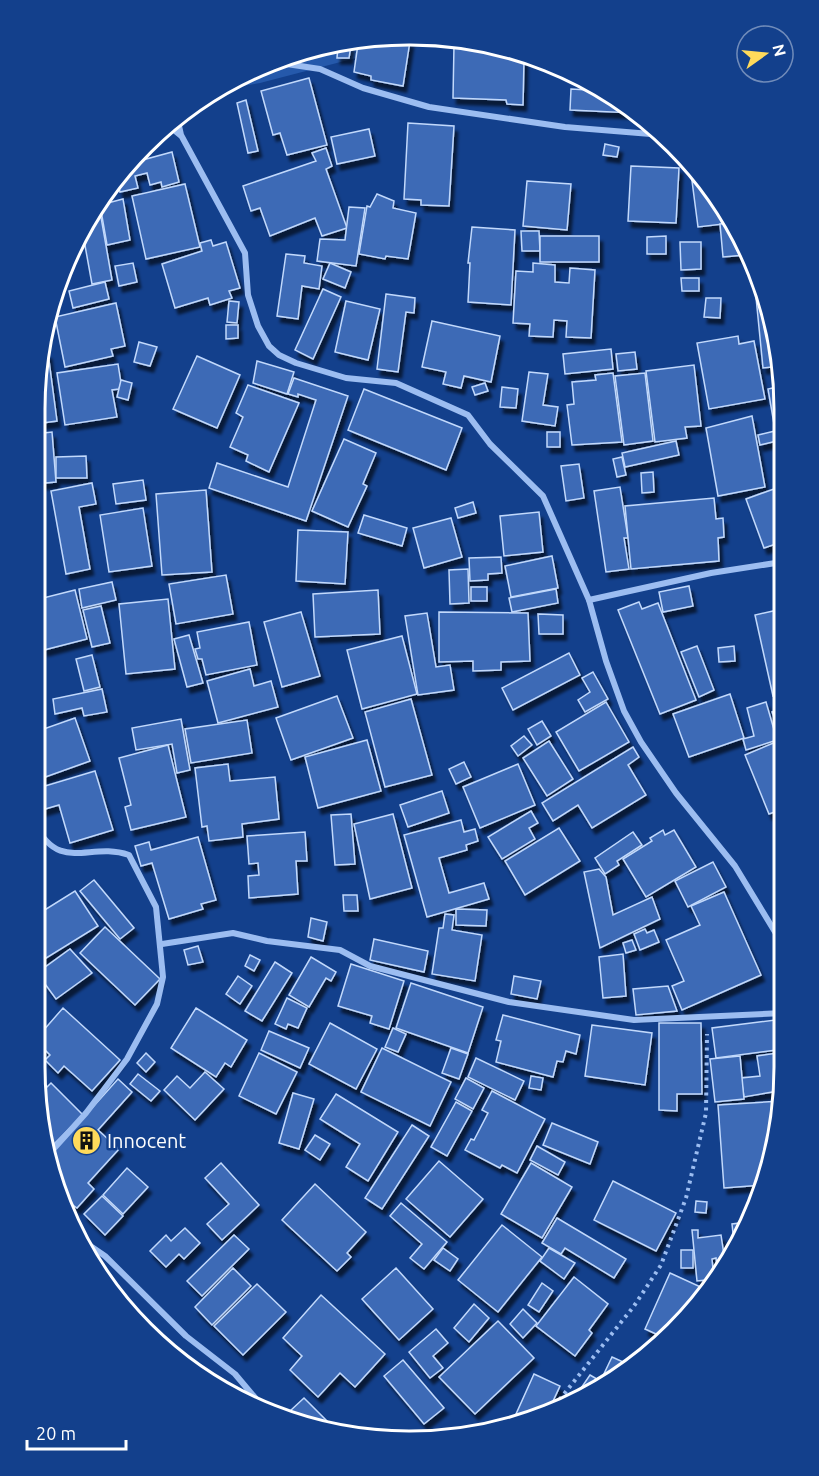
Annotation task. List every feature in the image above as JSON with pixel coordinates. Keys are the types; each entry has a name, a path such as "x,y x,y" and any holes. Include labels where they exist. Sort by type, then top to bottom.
{"street":[{"path":"291,65 321,69 363,88 429,106 565,127 649,134"},
{"path":"179,127 181,135 245,253 248,295 258,326 269,346 279,355 296,363 345,378 396,383 468,415 490,444 543,496 589,600 624,711 640,742 676,793 735,866 774,930"},
{"path":"175,130 181,135"},
{"path":"589,600 711,573 774,563"},
{"path":"45,843 62,852 117,850 129,855 156,907 162,944 163,977 157,1004 126,1059 86,1113 54,1148"},
{"path":"162,944 233,933 267,941 340,950 370,966 509,1002 634,1020 707,1019 732,1014 774,1013"},
{"path":"94,1248 105,1256 186,1336 235,1374 253,1395"}],"path":[{"path":"561,1397 634,1306 661,1265 686,1198 706,1113 707,1019"}],"shaded area":[{"path":"405,45 242,86 292,64 315,57 362,48"}],"building":[{"path":"409,45 403,86 371,80 371,76 354,72 357,49"},
{"path":"454,48 524,63 523,105 507,104 506,100 453,98"},
{"path":"350,50 349,58 337,58 337,52"},
{"path":"309,78 327,145 287,155 280,133 273,135 261,91"},
{"path":"571,89 584,90 621,112 570,110"},
{"path":"246,100 258,151 248,153 237,103"},
{"path":"408,123 454,126 449,206 421,205 421,200 404,199"},
{"path":"369,129 375,156 337,164 331,137"},
{"path":"605,144 619,147 617,157 603,155"},
{"path":"326,148 332,166 326,169 347,228 322,236 315,218 270,236 260,208 251,211 243,186 316,161 312,153"},
{"path":"172,152 179,182 162,187 161,182 150,185 147,173 135,176 138,188 120,192 120,188 144,160"},
{"path":"631,166 679,168 676,223 628,221"},
{"path":"692,179 723,224 698,227"},
{"path":"527,181 571,184 567,230 523,226"},
{"path":"185,184 200,247 146,259 132,196"},
{"path":"377,194 394,201 393,208 416,213 408,259 386,256 385,259 359,254 367,206 370,207"},
{"path":"123,199 130,240 107,245 102,214 109,203"},
{"path":"349,207 365,208 356,266 317,261 320,239 345,240"},
{"path":"100,217 112,280 92,284 85,245"},
{"path":"720,224 723,224 739,256 723,257"},
{"path":"472,227 515,230 511,305 468,302 470,263 468,263"},
{"path":"521,231 539,231 540,251 522,251"},
{"path":"540,236 599,236 599,262 540,262"},
{"path":"666,236 666,254 647,254 647,237"},
{"path":"211,240 213,246 226,242 240,288 229,291 232,298 210,305 208,298 175,308 162,264 202,251 200,243"},
{"path":"680,242 701,242 701,269 681,270"},
{"path":"286,254 305,256 304,263 322,266 319,289 302,286 298,319 277,316"},
{"path":"133,263 137,282 119,286 115,266"},
{"path":"330,263 351,272 345,288 323,279"},
{"path":"533,263 555,265 555,282 569,283 570,268 595,270 591,338 566,337 567,321 554,320 553,337 529,336 530,324 513,323 516,271 533,272"},
{"path":"681,278 699,278 699,291 682,291"},
{"path":"105,282 109,299 73,308 69,291"},
{"path":"323,289 341,297 313,359 295,350"},
{"path":"386,294 415,298 414,313 406,312 398,372 377,369"},
{"path":"756,294 771,362 771,367 763,368"},
{"path":"706,298 721,298 720,318 704,317"},
{"path":"229,301 239,302 237,323 227,322"},
{"path":"346,301 380,309 368,360 335,352"},
{"path":"116,303 125,346 111,349 113,356 65,367 57,317"},
{"path":"432,321 500,336 491,382 464,376 461,388 443,384 446,372 422,367"},
{"path":"226,325 238,325 238,338 226,339"},
{"path":"738,336 739,344 754,341 765,399 709,409 697,343"},
{"path":"139,342 157,347 150,366 134,362"},
{"path":"611,349 613,369 565,374 563,354"},
{"path":"635,352 637,369 618,371 616,354"},
{"path":"197,356 240,375 217,428 173,409"},
{"path":"49,358 57,421 45,423"},
{"path":"257,361 294,372 287,394 253,383"},
{"path":"118,364 121,383 119,389 112,390 117,417 65,425 57,373"},
{"path":"694,365 701,426 685,427 687,438 655,442 646,371"},
{"path":"529,372 548,374 543,405 558,407 555,426 522,421"},
{"path":"613,373 622,442 572,445 567,405 574,404 572,382 596,380 595,375"},
{"path":"645,373 653,441 624,445 615,376"},
{"path":"294,378 348,396 306,521 209,488 217,463 288,487 316,400 298,394 298,397 288,394"},
{"path":"121,380 132,383 128,400 117,397"},
{"path":"485,383 488,391 475,395 472,387"},
{"path":"248,385 299,403 269,472 246,461 248,455 230,447 243,417 236,413"},
{"path":"502,387 518,389 516,408 500,407"},
{"path":"773,388 774,424 768,389"},
{"path":"364,389 462,428 446,470 348,430"},
{"path":"752,416 765,487 718,496 706,428"},
{"path":"774,431 774,442 760,445 758,435"},
{"path":"52,432 56,482 45,483 45,433"},
{"path":"547,432 560,432 560,447 547,447"},
{"path":"344,439 376,453 363,484 367,486 348,527 312,511"},
{"path":"676,441 679,455 625,467 622,453"},
{"path":"86,456 87,478 56,478 56,457"},
{"path":"622,457 626,475 617,477 613,459"},
{"path":"579,464 584,498 566,501 561,466"},
{"path":"653,472 654,492 642,493 641,473"},
{"path":"143,480 146,500 116,504 113,484"},
{"path":"92,483 96,504 79,507 90,569 66,574 51,491"},
{"path":"620,487 628,538 624,538 629,569 606,572 594,491"},
{"path":"774,489 774,545 764,548 746,499"},
{"path":"206,490 212,572 162,575 156,494"},
{"path":"714,498 716,519 723,518 724,537 718,538 719,561 631,569 625,506"},
{"path":"473,502 476,513 458,518 455,508"},
{"path":"143,508 152,566 109,572 100,515"},
{"path":"539,512 543,552 504,556 500,516"},
{"path":"364,515 407,528 402,546 358,533"},
{"path":"451,518 462,557 424,568 413,528"},
{"path":"298,530 348,532 345,584 296,581"},
{"path":"552,556 558,588 511,597 505,566"},
{"path":"501,557 502,573 488,574 488,580 470,581 469,558"},
{"path":"468,569 469,603 450,604 449,570"},
{"path":"226,575 233,614 176,624 169,584"},
{"path":"112,582 116,600 82,608 79,589"},
{"path":"689,586 693,606 663,612 659,592"},
{"path":"471,587 487,587 487,601 471,601"},
{"path":"556,589 558,603 512,612 509,598"},
{"path":"75,590 87,639 45,650 45,598"},
{"path":"378,590 380,634 315,637 313,594"},
{"path":"168,599 175,669 126,674 119,604"},
{"path":"639,602 642,609 658,603 696,700 660,714 618,610"},
{"path":"101,606 110,643 92,647 83,610"},
{"path":"774,611 774,696 773,696 755,615"},
{"path":"301,612 320,676 282,687 264,622"},
{"path":"439,612 528,613 530,661 501,662 501,670 473,671 473,661 439,662"},
{"path":"427,613 436,667 450,665 454,690 418,695 405,616"},
{"path":"538,614 563,615 563,634 539,634"},
{"path":"249,622 257,665 206,675 202,659 198,659 195,649 200,648 197,632"},
{"path":"189,635 203,683 187,687 174,639"},
{"path":"402,636 417,694 362,709 347,650"},
{"path":"697,646 714,690 699,697 681,652"},
{"path":"734,646 735,661 719,662 718,648"},
{"path":"569,653 580,675 513,710 502,688"},
{"path":"92,655 100,687 84,691 76,659"},
{"path":"250,669 254,686 271,681 278,707 218,723 207,681"},
{"path":"593,672 608,699 585,712 578,700 590,692 582,678"},
{"path":"102,689 107,712 84,716 82,708 55,714 53,699"},
{"path":"730,694 744,738 689,757 673,714"},
{"path":"337,696 353,738 291,760 276,718"},
{"path":"411,699 432,775 385,787 365,712"},
{"path":"606,702 629,742 579,771 556,732"},
{"path":"766,702 774,730 774,741 746,750 743,739 754,736 747,708"},
{"path":"75,718 90,761 45,777 45,728"},
{"path":"181,719 190,770 177,773 172,744 136,750 132,728"},
{"path":"247,720 252,753 191,763 185,729"},
{"path":"542,721 551,736 537,745 528,729"},
{"path":"524,736 532,745 518,756 511,746"},
{"path":"367,740 381,791 318,808 305,757"},
{"path":"549,741 573,779 547,796 523,758"},
{"path":"774,743 774,812 769,814 745,755"},
{"path":"168,745 186,817 131,830 125,807 131,805 119,758"},
{"path":"633,747 639,757 628,765 646,795 592,828 578,805 553,821 542,803"},
{"path":"464,762 471,777 456,784 449,769"},
{"path":"228,764 230,781 275,777 279,819 242,824 243,837 209,841 207,826 202,827 195,768"},
{"path":"518,764 535,805 480,828 463,787"},
{"path":"95,771 113,830 70,843 59,805 45,809 45,786"},
{"path":"442,791 449,813 408,827 400,805"},
{"path":"531,811 538,823 529,828 535,839 502,859 488,837"},
{"path":"351,814 355,864 335,865 331,815"},
{"path":"393,814 412,888 370,899 354,824"},
{"path":"461,820 464,832 475,829 478,841 466,845 467,850 439,858 449,893 484,883 489,899 427,917 404,835"},
{"path":"559,828 580,861 525,895 505,861"},
{"path":"663,830 665,835 674,830 696,867 646,897 623,859 652,841 650,838"},
{"path":"305,832 307,861 296,861 298,894 249,898 248,876 259,875 258,863 249,864 247,836"},
{"path":"633,832 642,845 617,861 619,865 605,874 595,858"},
{"path":"198,837 216,900 201,904 203,909 169,919 152,863 141,866 135,846 149,842 151,850"},
{"path":"713,862 726,887 688,907 675,881"},
{"path":"599,869 606,877 613,915 652,897 660,919 600,948 584,872"},
{"path":"94,880 134,928 120,939 80,891"},
{"path":"75,891 98,926 45,959 45,910"},
{"path":"724,892 761,975 682,1010 672,986 684,981 666,940 700,925 691,906"},
{"path":"343,895 357,895 358,911 344,911"},
{"path":"456,909 487,910 486,926 456,925"},
{"path":"445,914 454,915 452,930 482,935 475,981 432,974 439,928 443,928"},
{"path":"311,918 327,922 323,941 308,937"},
{"path":"105,927 160,979 135,1005 80,953"},
{"path":"645,929 647,933 654,930 659,942 640,950 634,934"},
{"path":"374,939 428,951 424,972 370,960"},
{"path":"632,940 636,950 626,953 623,943"},
{"path":"198,946 203,962 188,965 184,950"},
{"path":"70,949 92,973 56,999 45,984 45,967"},
{"path":"623,954 626,996 603,998 599,957"},
{"path":"250,955 260,960 254,971 245,966"},
{"path":"311,957 336,972 331,981 326,978 309,1007 289,995"},
{"path":"275,962 292,973 262,1021 245,1011"},
{"path":"351,964 404,981 389,1029 370,1023 372,1016 338,1006"},
{"path":"238,976 252,986 240,1004 226,994"},
{"path":"514,976 541,981 537,999 511,994"},
{"path":"411,983 483,1007 468,1053 396,1028"},
{"path":"668,986 677,1011 636,1015 633,989"},
{"path":"287,998 307,1008 298,1028 288,1024 286,1029 275,1024"},
{"path":"63,1008 120,1060 92,1091 64,1066 58,1073 45,1060 50,1055 45,1050 45,1029"},
{"path":"196,1008 247,1040 231,1067 225,1063 216,1077 171,1048"},
{"path":"503,1015 580,1035 576,1054 566,1051 563,1062 557,1061 553,1077 496,1062 501,1041 496,1040"},
{"path":"774,1020 774,1050 716,1058 712,1028"},
{"path":"330,1023 377,1049 356,1089 309,1064"},
{"path":"659,1023 701,1023 702,1094 677,1094 677,1111 659,1110"},
{"path":"592,1025 652,1033 645,1085 585,1076"},
{"path":"393,1028 406,1034 398,1052 385,1047"},
{"path":"269,1031 309,1048 300,1068 261,1050"},
{"path":"382,1048 451,1082 430,1126 361,1092"},
{"path":"451,1048 468,1054 459,1079 442,1073"},
{"name":"Innocent","path":"146,1053 155,1062 146,1072 137,1063"},
{"path":"259,1053 297,1072 276,1114 239,1096"},
{"path":"774,1053 773,1092 744,1097 741,1078 760,1076 757,1056"},
{"path":"740,1056 744,1099 715,1102 710,1059"},
{"path":"476,1058 524,1081 515,1100 468,1077"},
{"path":"205,1072 224,1089 195,1120 164,1090 177,1076 190,1088"},
{"name":"Innocent","path":"138,1074 160,1091 151,1101 130,1084"},
{"path":"531,1076 543,1078 541,1090 529,1088"},
{"path":"466,1078 484,1088 473,1109 455,1099"},
{"name":"Innocent","path":"118,1079 132,1092 98,1130 119,1149 88,1183 94,1189 77,1208 73,1205 64,1184 55,1150"},
{"path":"51,1083 83,1115 53,1145 48,1114 46,1088"},
{"path":"492,1091 545,1119 517,1173 502,1165 500,1168 465,1150 471,1139 474,1140 488,1113 482,1110"},
{"path":"293,1093 314,1099 299,1149 279,1143"},
{"path":"336,1094 398,1132 368,1181 346,1167 360,1144 320,1119"},
{"path":"456,1102 472,1111 447,1156 431,1147"},
{"path":"772,1102 767,1138 754,1186 724,1188 718,1105"},
{"path":"552,1123 598,1142 590,1164 543,1145"},
{"path":"412,1125 429,1136 382,1209 365,1198"},
{"path":"315,1135 330,1144 320,1160 305,1150"},
{"path":"537,1146 565,1162 558,1175 530,1160"},
{"path":"439,1161 483,1199 450,1237 406,1199"},
{"path":"221,1163 259,1205 222,1240 207,1224 229,1204 205,1178"},
{"path":"531,1163 572,1187 542,1238 501,1214"},
{"path":"127,1168 148,1187 123,1214 103,1195"},
{"path":"613,1181 676,1213 656,1251 594,1220"},
{"path":"315,1184 366,1232 347,1253 351,1257 337,1271 282,1220"},
{"path":"102,1196 123,1216 105,1235 84,1214"},
{"path":"696,1201 707,1202 706,1213 695,1212"},
{"path":"401,1203 447,1242 424,1269 410,1258 422,1244 390,1216"},
{"path":"557,1218 626,1259 614,1278 565,1248 561,1254 542,1243"},
{"path":"738,1223 733,1234 732,1224"},
{"path":"502,1225 542,1257 498,1312 458,1280"},
{"path":"185,1228 200,1243 184,1259 179,1254 166,1267 150,1251 166,1235 171,1241"},
{"path":"692,1230 698,1230 698,1238 721,1235 723,1252 717,1263 716,1258 712,1259 713,1269 705,1280 697,1281"},
{"path":"234,1235 249,1249 202,1296 187,1281"},
{"path":"443,1248 458,1259 450,1271 434,1260"},
{"path":"549,1248 575,1263 564,1279 540,1261"},
{"path":"681,1250 693,1250 693,1268 681,1268"},
{"path":"233,1268 251,1286 212,1325 195,1307"},
{"path":"396,1268 433,1309 399,1340 362,1299"},
{"path":"670,1273 700,1287 684,1307 657,1334 645,1329"},
{"path":"574,1277 608,1304 589,1330 592,1333 575,1356 536,1326"},
{"path":"542,1283 553,1291 539,1312 528,1305"},
{"path":"257,1284 286,1312 243,1355 214,1326"},
{"path":"321,1295 385,1354 355,1387 340,1373 318,1397 290,1370 302,1356 283,1338"},
{"path":"474,1304 489,1318 469,1342 454,1328"},
{"path":"523,1309 537,1323 523,1338 510,1324"},
{"path":"498,1321 534,1358 475,1414 439,1377"},
{"path":"436,1329 448,1343 433,1356 443,1368 430,1378 409,1352"},
{"path":"612,1357 623,1362 612,1370 603,1375"},
{"path":"403,1360 444,1408 424,1424 384,1376"},
{"path":"534,1374 560,1386 553,1401 515,1416"},
{"path":"590,1375 597,1379 592,1382 582,1388"},
{"path":"304,1398 327,1421 315,1419 290,1411"}],"place":[{"name":"Innocent","path":"86,1140"}]}
